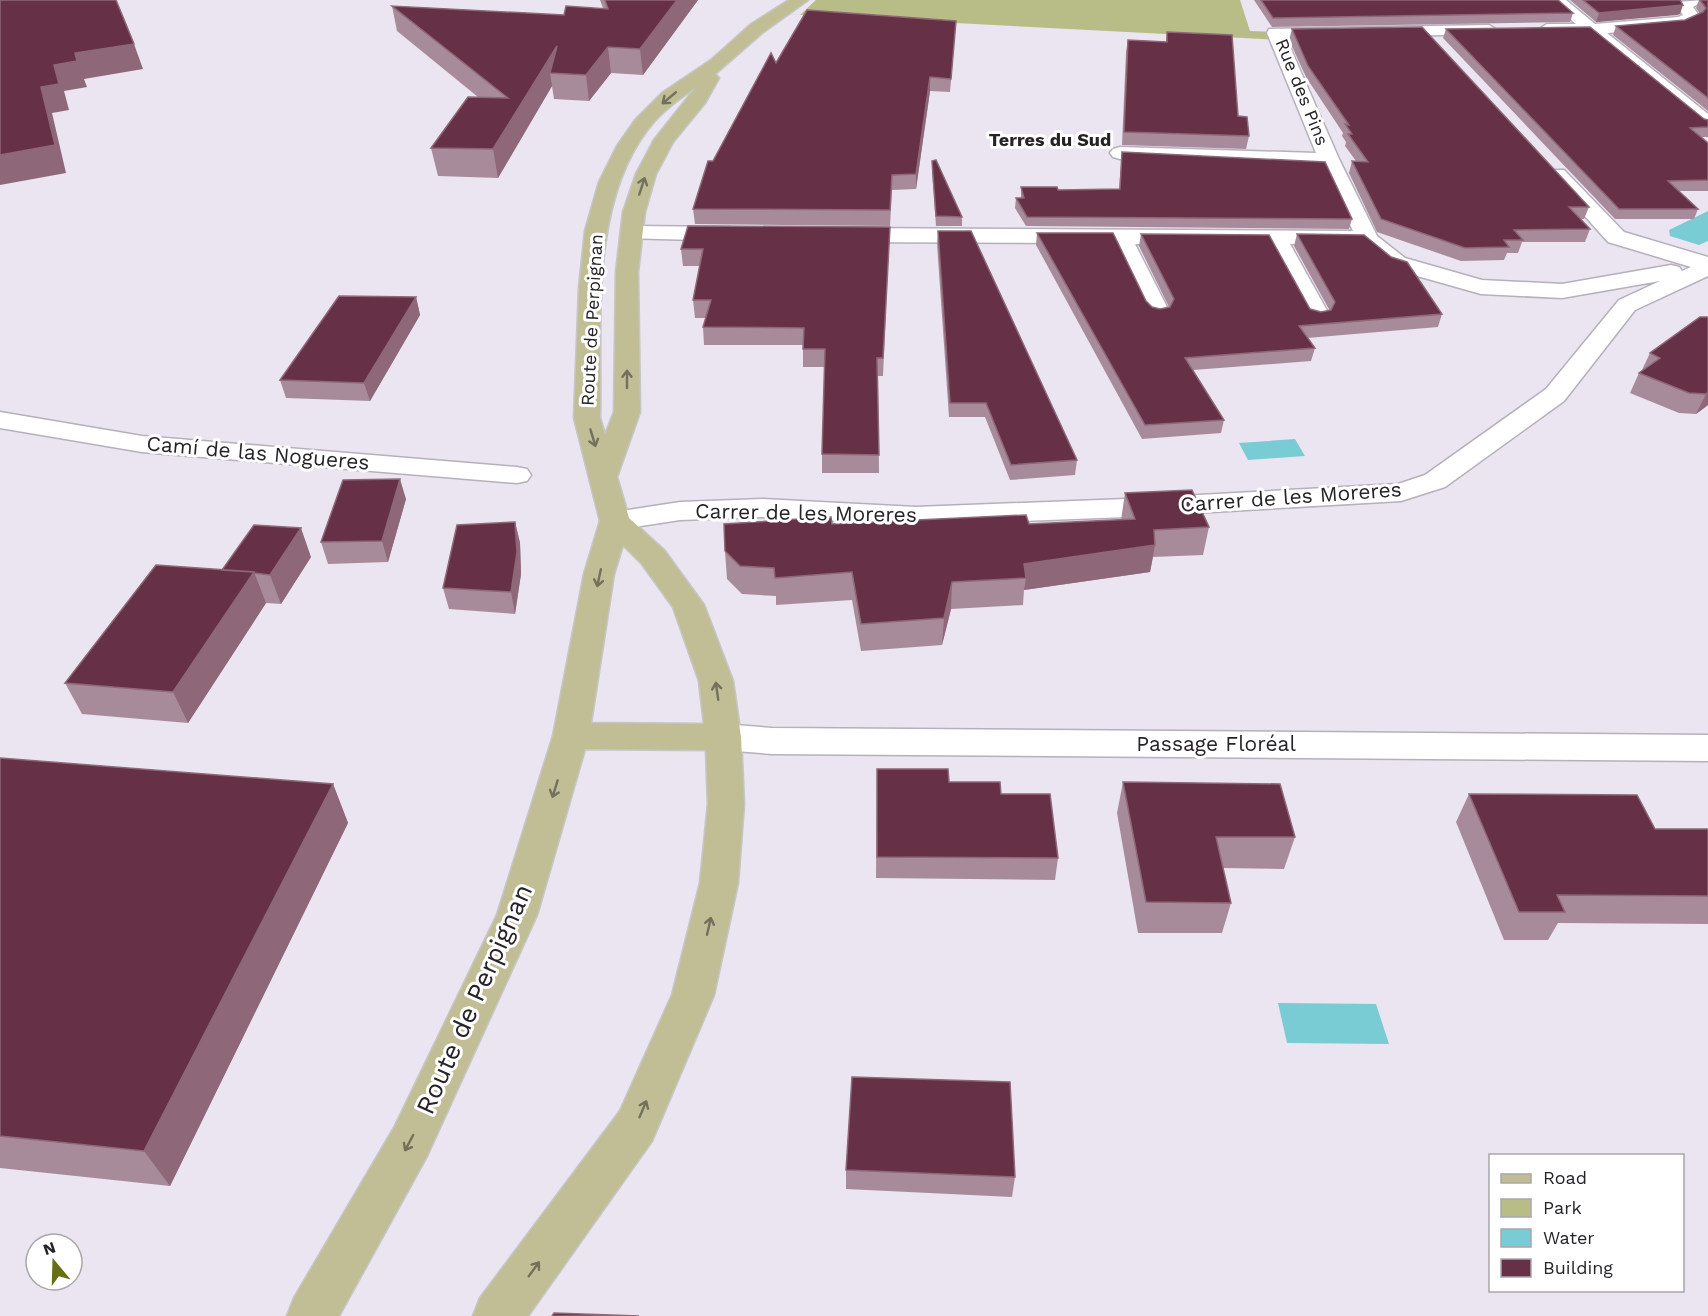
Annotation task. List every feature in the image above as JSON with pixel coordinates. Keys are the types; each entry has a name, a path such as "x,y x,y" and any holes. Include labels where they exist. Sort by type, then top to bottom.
{"main road":[{"name":"Route de Perpignan","path":"756,29 772,0"},
{"name":"Route de Perpignan","path":"312,1316 411,1141 517,915 571,735 599,574 615,522 587,418 591,288 600,212 609,182 627,146 642,124 669,97 717,64 756,29 800,0"},
{"name":"Route de Perpignan","path":"604,476 627,412 627,272 634,212 646,174 664,140 698,99 717,64"},
{"path":"498,1316 636,1126 693,995 719,884 726,804 723,737 716,681 688,605 653,557 615,522"},
{"path":"571,735 723,737"}],"street":[{"path":"1556,0 1708,123"},
{"path":"1524,30 1591,29 1681,22 1692,17 1684,5 1696,0"},
{"path":"1423,30 1439,48"},
{"name":"Rue des Pins","path":"1368,239 1329,159 1275,33 1502,30"},
{"path":"1671,92 1699,91"},
{"path":"1120,153 1329,159"},
{"path":"1543,159 1616,237 1708,266"},
{"path":"633,233 752,234"},
{"path":"824,235 1276,238 1342,236 1368,239 1397,263 1481,287 1562,291 1708,266"},
{"path":"1121,237 1158,313"},
{"path":"1276,238 1318,316"},
{"name":"Carrer de les Moreres","path":"615,522 680,511 763,508 916,516 1126,508 1401,492 1435,481 1555,395 1627,305 1708,266"},
{"name":"Camí de las Nogueres","path":"0,420 142,444 517,475"},
{"name":"Passage Floréal","path":"723,737 784,741 1708,748"}],"green space":[{"path":"816,0 1240,0 1250,31 1278,32 1280,40 800,15"}],"water":[{"path":"1708,211 1708,241 1699,245 1670,236 1669,230"},
{"path":"1295,439 1305,456 1248,460 1239,443"},
{"path":"1278,1003 1376,1004 1389,1044 1287,1043"}],"building":[{"path":"0,0 116,0 134,44 75,53 77,61 54,65 59,84 41,87 55,145 0,155"},
{"path":"605,0 677,0 640,49 608,47 586,75 550,73 557,46 493,149 431,148 468,97 508,98 392,6 564,15 566,6 608,9"},
{"path":"1261,0 1558,0 1573,13 1273,18"},
{"path":"1583,0 1680,0 1683,5 1599,13"},
{"path":"1700,0 1708,0 1708,98 1616,26 1685,20 1703,12 1706,8"},
{"path":"807,10 956,21 951,79 930,77 916,174 892,175 890,210 693,209 708,161 713,161 771,53 776,63"},
{"path":"1422,27 1589,207 1569,207 1590,229 1514,230 1523,240 1504,240 1509,247 1465,248 1381,219 1352,161 1368,162 1348,134 1352,134 1345,124 1349,125 1308,66 1292,29"},
{"path":"1590,27 1708,120 1708,127 1690,128 1708,143 1708,180 1668,181 1698,209 1619,209 1446,29"},
{"path":"1167,32 1232,35 1238,116 1247,117 1249,136 1124,132 1128,40 1167,42"},
{"path":"1122,152 1325,162 1352,219 1027,217 1016,198 1024,198 1021,187 1057,187 1058,190 1120,189"},
{"path":"936,160 962,217 936,216 932,161"},
{"path":"688,226 890,227 883,358 877,358 879,455 822,454 825,349 803,349 804,328 703,327 711,300 693,300 703,249 681,249"},
{"path":"938,231 971,231 1077,460 1011,465 986,403 950,403"},
{"path":"1037,233 1113,233 1146,301 1152,307 1160,309 1170,307 1174,299 1141,234 1269,235 1310,309 1321,312 1331,310 1335,302 1297,234 1364,235 1391,257 1407,262 1442,314 1299,326 1315,348 1185,358 1224,420 1145,425"},
{"path":"339,296 416,297 364,383 280,380"},
{"path":"1700,317 1708,317 1708,392 1706,394 1689,393 1639,373 1660,358 1650,353"},
{"path":"400,479 382,541 321,542 343,480"},
{"path":"1192,490 1209,527 1154,530 1155,545 1024,564 1026,578 952,582 944,618 861,624 852,572 775,578 774,568 740,566 725,551 724,524 831,517 832,524 1026,515 1029,524 1135,519 1125,493"},
{"path":"515,522 517,552 511,592 443,588 457,525"},
{"path":"254,525 301,528 270,575 222,570"},
{"path":"156,565 254,572 173,692 65,683"},
{"path":"0,758 333,784 144,1151 0,1136"},
{"path":"877,769 948,769 949,782 1000,782 1001,794 1050,794 1058,858 877,857"},
{"path":"1123,782 1280,784 1295,837 1216,837 1231,903 1146,902"},
{"path":"1469,794 1637,795 1655,829 1708,829 1708,896 1557,895 1565,912 1519,912"},
{"path":"852,1077 1010,1082 1015,1177 846,1170"},
{"path":"554,1313 639,1316 552,1316"}],"district":[{"name":"Terres du Sud","path":"1050,140"}]}
